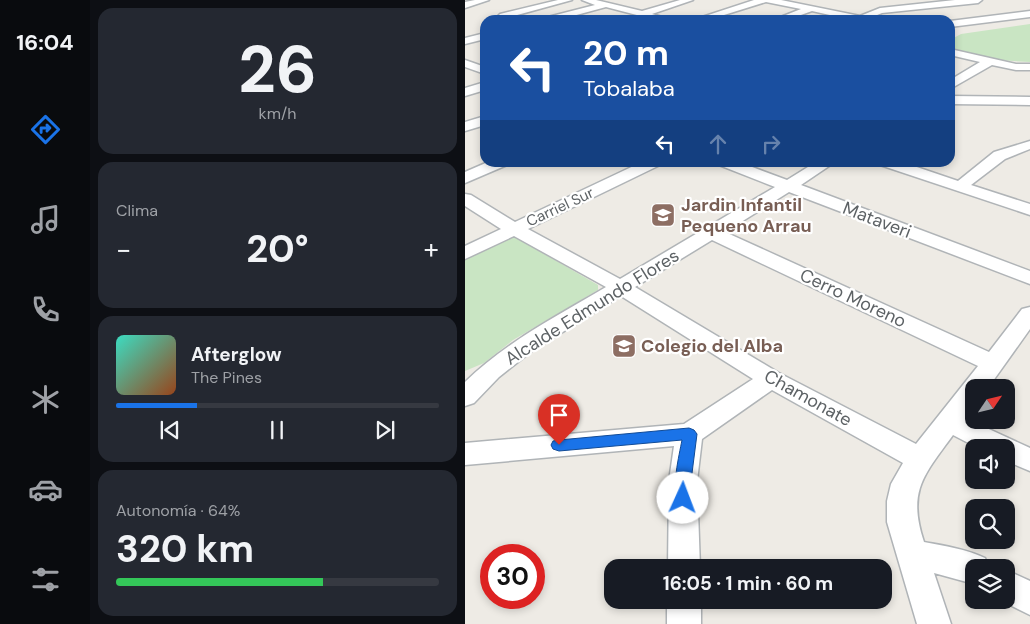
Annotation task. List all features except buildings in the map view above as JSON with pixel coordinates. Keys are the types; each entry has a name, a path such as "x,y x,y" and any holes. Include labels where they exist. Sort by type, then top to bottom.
{"street":[{"path":"471,2 485,0"},
{"path":"507,15 570,0"},
{"path":"586,0 645,15"},
{"path":"566,15 624,0"},
{"path":"637,15 685,0"},
{"path":"714,15 763,0"},
{"path":"769,0 839,15"},
{"path":"872,15 880,11 977,0"},
{"path":"793,15 827,3"},
{"path":"518,4 534,8"},
{"path":"955,23 1028,10"},
{"path":"465,41 480,37"},
{"path":"955,53 1016,67 1030,67"},
{"path":"465,62 478,58"},
{"path":"955,80 990,61"},
{"path":"465,62 480,69"},
{"path":"1016,67 1024,79"},
{"path":"465,92 480,88"},
{"path":"955,100 1030,101"},
{"path":"465,127 480,122"},
{"path":"960,187 994,158 1006,151 1030,145"},
{"path":"465,178 490,167"},
{"name":"Carriel Sur","path":"465,252 644,167"},
{"name":"Mataveri","path":"737,167 1030,278"},
{"name":"Alcalde Edmundo Flores","path":"469,387 507,358 821,167"},
{"path":"900,167 1030,210"},
{"name":"Chamonate","path":"465,199 514,229 622,288 771,379 919,459"},
{"name":"Cerro Moreno","path":"712,233 993,363"},
{"path":"981,379 1030,314"},
{"path":"465,454 689,434 771,379"},
{"path":"934,624 901,522 901,501 905,484 919,459 965,400"},
{"path":"949,422 986,439"},
{"path":"684,559 683,481 689,434"},
{"path":"1015,453 1030,460"},
{"path":"912,554 965,565"},
{"path":"1015,591 1030,599"},
{"path":"684,609 684,624"}],"green space":[{"path":"1030,24 1030,62 996,60 955,52 955,37 961,34"},
{"path":"515,237 598,285 598,290 513,340 484,363 465,371 465,258 502,239"}],"place":[{"name":"Jardin Infantil Pequeno Arrau","path":"663,215"},
{"name":"Colegio del Alba","path":"624,346"}],"route":[{"path":"559,445 689,434 683,481 683,498"}]}
